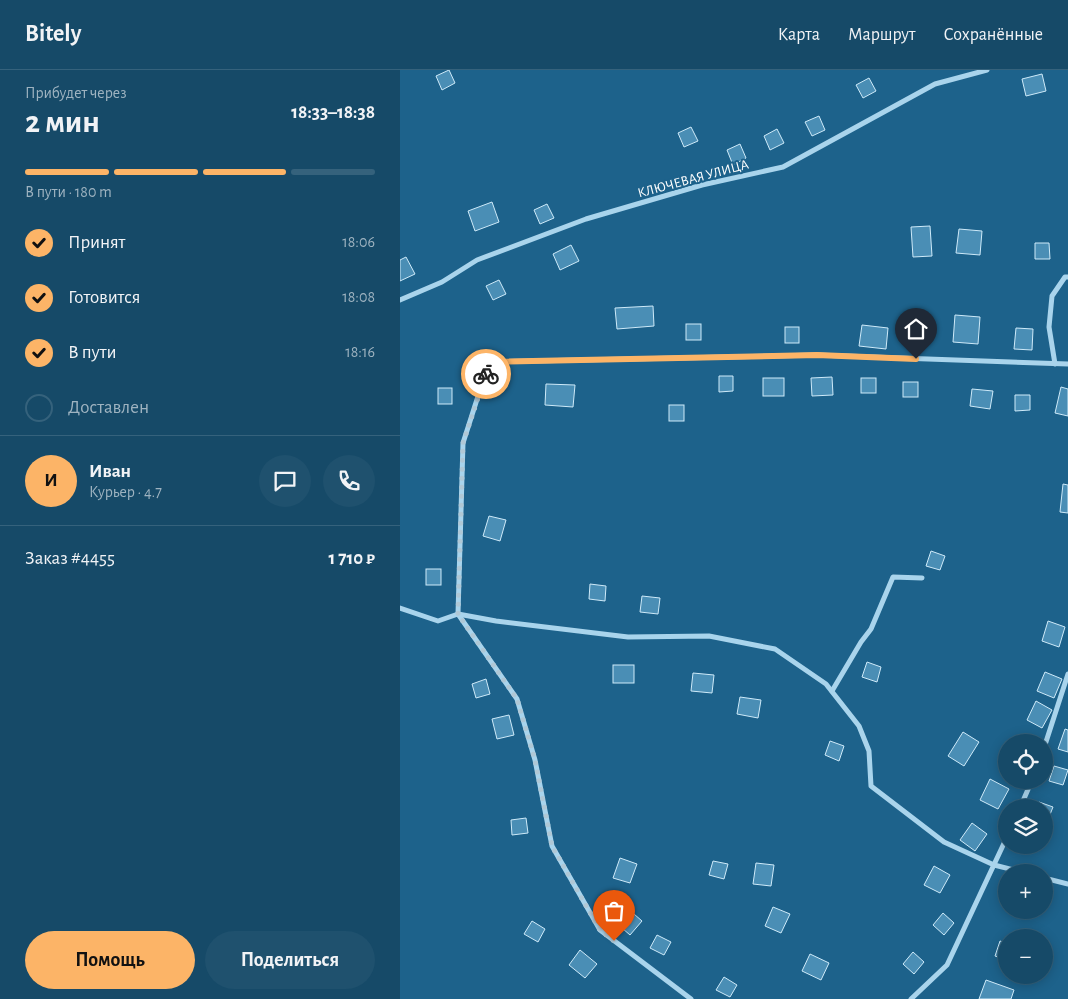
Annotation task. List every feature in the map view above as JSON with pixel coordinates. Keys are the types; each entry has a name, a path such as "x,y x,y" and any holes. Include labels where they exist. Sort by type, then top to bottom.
{"street":[{"name":"КЛЮЧЕВАЯ УЛИЦА","path":"400,300 442,282 477,260 586,219 702,186 783,167 935,84 987,70"},
{"path":"1055,364 1049,327 1052,296 1065,277 1068,277"},
{"path":"691,999 600,930 552,846 535,760 517,699 458,614 463,443 490,362 817,355 1068,364"},
{"path":"832,692 861,642 871,629 893,577 922,578"},
{"path":"400,608 438,621 458,614 496,621 628,637 709,636 775,649 826,684 860,726 868,751 871,786 944,842 998,867"},
{"path":"1049,734 1068,674"},
{"path":"911,999 947,965 999,854"},
{"path":"1053,880 1068,884"}],"building":[{"path":"449,70 455,83 442,90 436,76"},
{"path":"1042,74 1046,91 1026,96 1022,79"},
{"path":"869,78 876,91 863,98 856,85"},
{"path":"819,116 825,130 812,136 805,122"},
{"path":"691,127 698,141 684,147 678,133"},
{"path":"777,129 784,143 770,150 764,136"},
{"path":"740,144 746,158 733,165 727,150"},
{"path":"492,202 499,222 475,231 468,211"},
{"path":"547,204 554,218 540,224 534,210"},
{"path":"930,226 932,256 913,257 911,227"},
{"path":"959,229 982,231 980,255 956,253"},
{"path":"1035,243 1049,243 1050,259 1035,259"},
{"path":"571,245 579,261 560,270 553,254"},
{"path":"406,257 415,274 400,281 400,260"},
{"path":"499,280 506,294 493,300 486,286"},
{"path":"653,306 654,326 617,329 615,308"},
{"path":"955,315 980,317 978,344 953,342"},
{"path":"686,324 701,324 701,340 686,340"},
{"path":"862,325 888,328 886,349 859,346"},
{"path":"785,327 799,327 799,343 785,343"},
{"path":"1016,328 1033,329 1032,350 1014,349"},
{"path":"719,376 733,376 733,391 719,392"},
{"path":"832,377 833,395 812,396 811,378"},
{"path":"763,378 784,378 784,396 763,396"},
{"path":"861,378 876,378 876,393 861,393"},
{"path":"903,382 918,382 918,397 903,397"},
{"path":"546,384 575,385 573,407 545,405"},
{"path":"1061,387 1068,389 1068,416 1055,413"},
{"path":"438,388 452,388 452,404 438,404"},
{"path":"972,389 993,391 990,409 970,406"},
{"path":"1015,395 1030,395 1030,410 1015,411"},
{"path":"669,405 684,405 684,421 669,421"},
{"path":"1063,484 1068,485 1068,513 1060,512"},
{"path":"489,516 506,520 500,541 483,536"},
{"path":"931,551 945,556 940,570 926,566"},
{"path":"426,569 441,569 441,585 426,585"},
{"path":"590,584 606,586 605,601 589,599"},
{"path":"642,596 660,598 658,614 640,612"},
{"path":"1048,621 1065,627 1059,647 1042,641"},
{"path":"867,662 881,667 877,682 862,677"},
{"path":"613,665 634,665 634,683 613,683"},
{"path":"1045,672 1062,679 1054,698 1037,691"},
{"path":"693,673 714,675 712,693 691,691"},
{"path":"486,679 490,694 476,698 472,684"},
{"path":"740,697 761,700 758,718 737,714"},
{"path":"1036,701 1052,710 1042,728 1027,720"},
{"path":"509,715 514,735 497,739 492,719"},
{"path":"1065,729 1068,730 1068,752 1058,749"},
{"path":"963,732 979,742 964,766 948,756"},
{"path":"830,741 844,746 839,761 825,755"},
{"path":"1054,766 1068,770 1063,785 1053,782"},
{"path":"990,779 998,783 998,789 1009,789 1004,799 998,799 998,809 980,800"},
{"path":"526,818 528,833 512,835 511,820"},
{"path":"972,823 987,834 975,851 960,840"},
{"path":"620,858 637,864 630,883 613,878"},
{"path":"713,861 728,864 724,879 709,875"},
{"path":"756,863 774,865 771,886 753,884"},
{"path":"934,866 950,875 940,893 924,885"},
{"path":"626,907 642,921 630,935 614,921"},
{"path":"773,907 790,914 781,933 765,926"},
{"path":"943,913 954,923 944,935 933,925"},
{"path":"532,921 545,929 538,942 524,934"},
{"path":"657,935 671,942 664,955 650,948"},
{"path":"580,950 597,964 585,978 569,965"},
{"path":"913,952 924,962 914,974 903,964"},
{"path":"810,954 829,963 821,980 802,971"},
{"path":"724,977 737,985 730,997 716,990"},
{"path":"986,980 1014,990 1011,999 979,999"}],"way so far":[{"path":"486,374 463,443 458,548 458,614 517,699 535,760 552,846 600,930 614,941"}],"route":[{"path":"486,374 490,362 817,355 916,359"}]}
